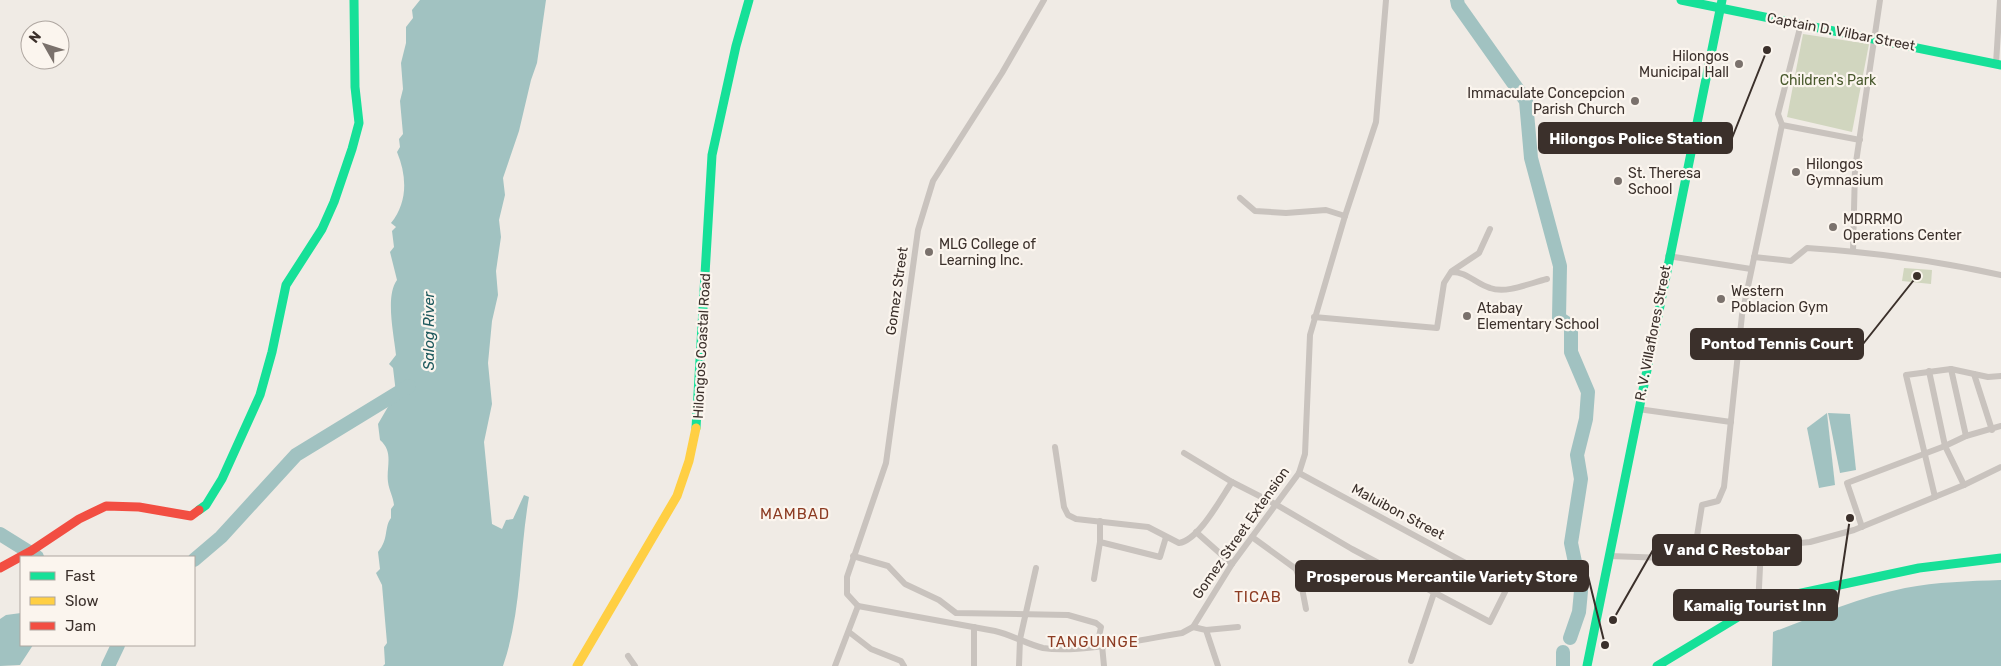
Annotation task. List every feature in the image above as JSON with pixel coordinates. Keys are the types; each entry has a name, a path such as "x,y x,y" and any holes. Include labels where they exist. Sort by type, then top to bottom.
{"street":[{"path":"22,556 79,519 106,506 139,506 191,516 206,505 260,395 272,352 286,285 322,229 334,202 352,149 359,123 355,88 354,0"},
{"name":"Hilongos Coastal Road","path":"577,666 677,496 691,458 697,425 712,155 736,46 749,0"},
{"name":"Gomez Street","path":"858,606 847,594 846,577 886,463 918,230 933,181 1002,74 1044,0"},
{"name":"Gomez Street Extension","path":"1193,627 1232,564 1299,473 1305,454 1310,335 1345,216 1376,122 1386,0"},
{"name":"Captain D. Vilbar Street","path":"1682,0 1721,4 1822,29 1998,64"},
{"path":"1853,251 1855,169 1876,39 1880,0"},
{"path":"1998,64 2000,0"},
{"name":"R. V. Villaflores Street","path":"1587,666 1668,256 1721,4"},
{"path":"1695,549 1702,505 1718,501 1724,487 1742,315 1782,125 1778,114 1801,24"},
{"path":"1782,125 1860,140"},
{"path":"1240,198 1255,211 1286,213 1326,210 1345,216"},
{"path":"1314,317 1437,328 1444,283 1450,272 1478,254 1490,229"},
{"path":"1754,257 1791,261 1807,248 1853,251 2001,274"},
{"path":"1668,256 1751,269"},
{"path":"1450,272 1465,274 1493,289 1519,286 1547,279"},
{"path":"1951,369 1966,436"},
{"path":"1935,497 1906,375 1951,369 1988,377 2001,376"},
{"path":"1929,371 1945,446 1964,485"},
{"path":"1974,374 1992,430"},
{"path":"1638,409 1731,422"},
{"path":"1862,527 1847,482 1926,454 1966,436 2001,426"},
{"path":"1055,447 1066,513 1071,517 1148,527 1180,544 1184,543 1196,532 1232,482"},
{"path":"1184,453 1232,482 1277,505 1352,549 1434,593 1411,661"},
{"path":"1609,556 1666,558 1703,546 1761,547 1810,542 1862,527 1964,485 2001,467"},
{"name":"Maluibon Street","path":"1299,473 1508,586 1490,622 1434,593"},
{"path":"1094,579 1100,542 1100,522"},
{"path":"1196,532 1232,564"},
{"path":"1100,542 1160,557 1166,537"},
{"path":"1252,537 1296,569 1306,609"},
{"path":"1758,607 1761,547"},
{"path":"853,556 888,566 905,584 939,600 956,613 1068,615 1096,623 1101,627 1100,646 1104,666"},
{"path":"0,568 20,557"},
{"path":"1657,666 1720,627 1758,607 1797,594 1950,563 2001,558"},
{"path":"1019,666 1020,639 1024,615 1036,568"},
{"path":"834,665 858,606 974,627 1020,639 1041,647 1055,649 1100,646 1182,632 1193,627 1206,630 1238,627"},
{"path":"974,627 974,666"},
{"path":"1206,630 1218,666"},
{"path":"849,632 871,648 902,661 904,666"},
{"path":"628,656 635,666"}],"green space":[{"name":"Children's Park","path":"1803,34 1869,44 1852,132 1787,117"},
{"path":"1904,268 1932,270 1931,284 1902,281"}],"water":[{"name":"Salog River","path":"420,0 546,0 537,63 519,131 503,178 505,195 499,220 501,237 496,271 498,295 492,321 488,363 492,404 484,442 492,524 502,529 506,520 513,519 524,495 529,497 514,624 503,666 383,666 385,664 384,647 387,643 382,585 376,573 380,569 378,552 384,542 391,518 391,509 394,505 388,482 388,455 380,440 378,424 396,393 393,368 389,364 396,355 391,305 393,287 397,280 390,252 394,247 392,231 396,227 391,223 401,206 404,189 403,170 397,152 400,147 399,139 403,134 400,101 403,89 401,63 406,43 406,27 413,18 412,10"},
{"path":"1827,413 1835,485 1819,488 1807,428"},
{"path":"1828,413 1850,414 1856,470 1840,473"},
{"path":"2001,580 2001,666 1772,666 1773,632 1822,613 1871,596 1905,588 1965,581"},
{"path":"20,613 20,646 32,646 20,665 0,666 0,619 6,615"}],"waterway":[{"path":"1457,0 1458,5 1526,101 1531,158 1560,266 1559,318 1571,326 1571,352 1588,392 1586,419 1577,455 1581,479 1571,543 1581,591 1579,612 1570,638"},
{"path":"195,559 221,537 296,455 409,386"},
{"path":"0,534 35,556"},
{"path":"108,666 118,646"},
{"path":"1563,652 1563,666"}],"traffic: fast":[{"path":"199,510 206,505 222,479 260,395 272,352 286,285 322,229 334,202 352,149 359,123 355,87 354,0"},
{"path":"696,428 712,155 736,46 749,0"},
{"path":"1681,0 2001,65"},
{"path":"1587,666 1722,0"},
{"path":"1657,666 1738,617 1758,607 1797,594 1919,568 2001,558"}],"traffic: slow":[{"path":"577,666 677,496 689,461 696,428"}],"traffic: jam":[{"path":"22,556 79,519 106,506 139,507 191,516 199,510"},
{"path":"0,568 20,557"}],"place":[{"name":"Hilongos Police Station","path":"1767,50"},
{"name":"Hilongos Municipal Hall","path":"1739,64"},
{"name":"Immaculate Concepcion Parish Church","path":"1635,101"},
{"name":"Hilongos Gymnasium","path":"1796,172"},
{"name":"St. Theresa School","path":"1618,181"},
{"name":"MDRRMO Operations Center","path":"1833,227"},
{"name":"MLG College of Learning Inc.","path":"929,252"},
{"name":"Pontod Tennis Court","path":"1917,276"},
{"name":"Western Poblacion Gym","path":"1721,299"},
{"name":"Atabay Elementary School","path":"1467,316"},
{"name":"Kamalig Tourist Inn","path":"1850,518"},
{"name":"V and C Restobar","path":"1613,620"},
{"name":"Prosperous Mercantile Variety Store","path":"1605,645"}],"district":[{"name":"MAMBAD","path":"795,514"},
{"name":"TICAB","path":"1258,597"},
{"name":"TANGUINGE","path":"1093,642"}]}
